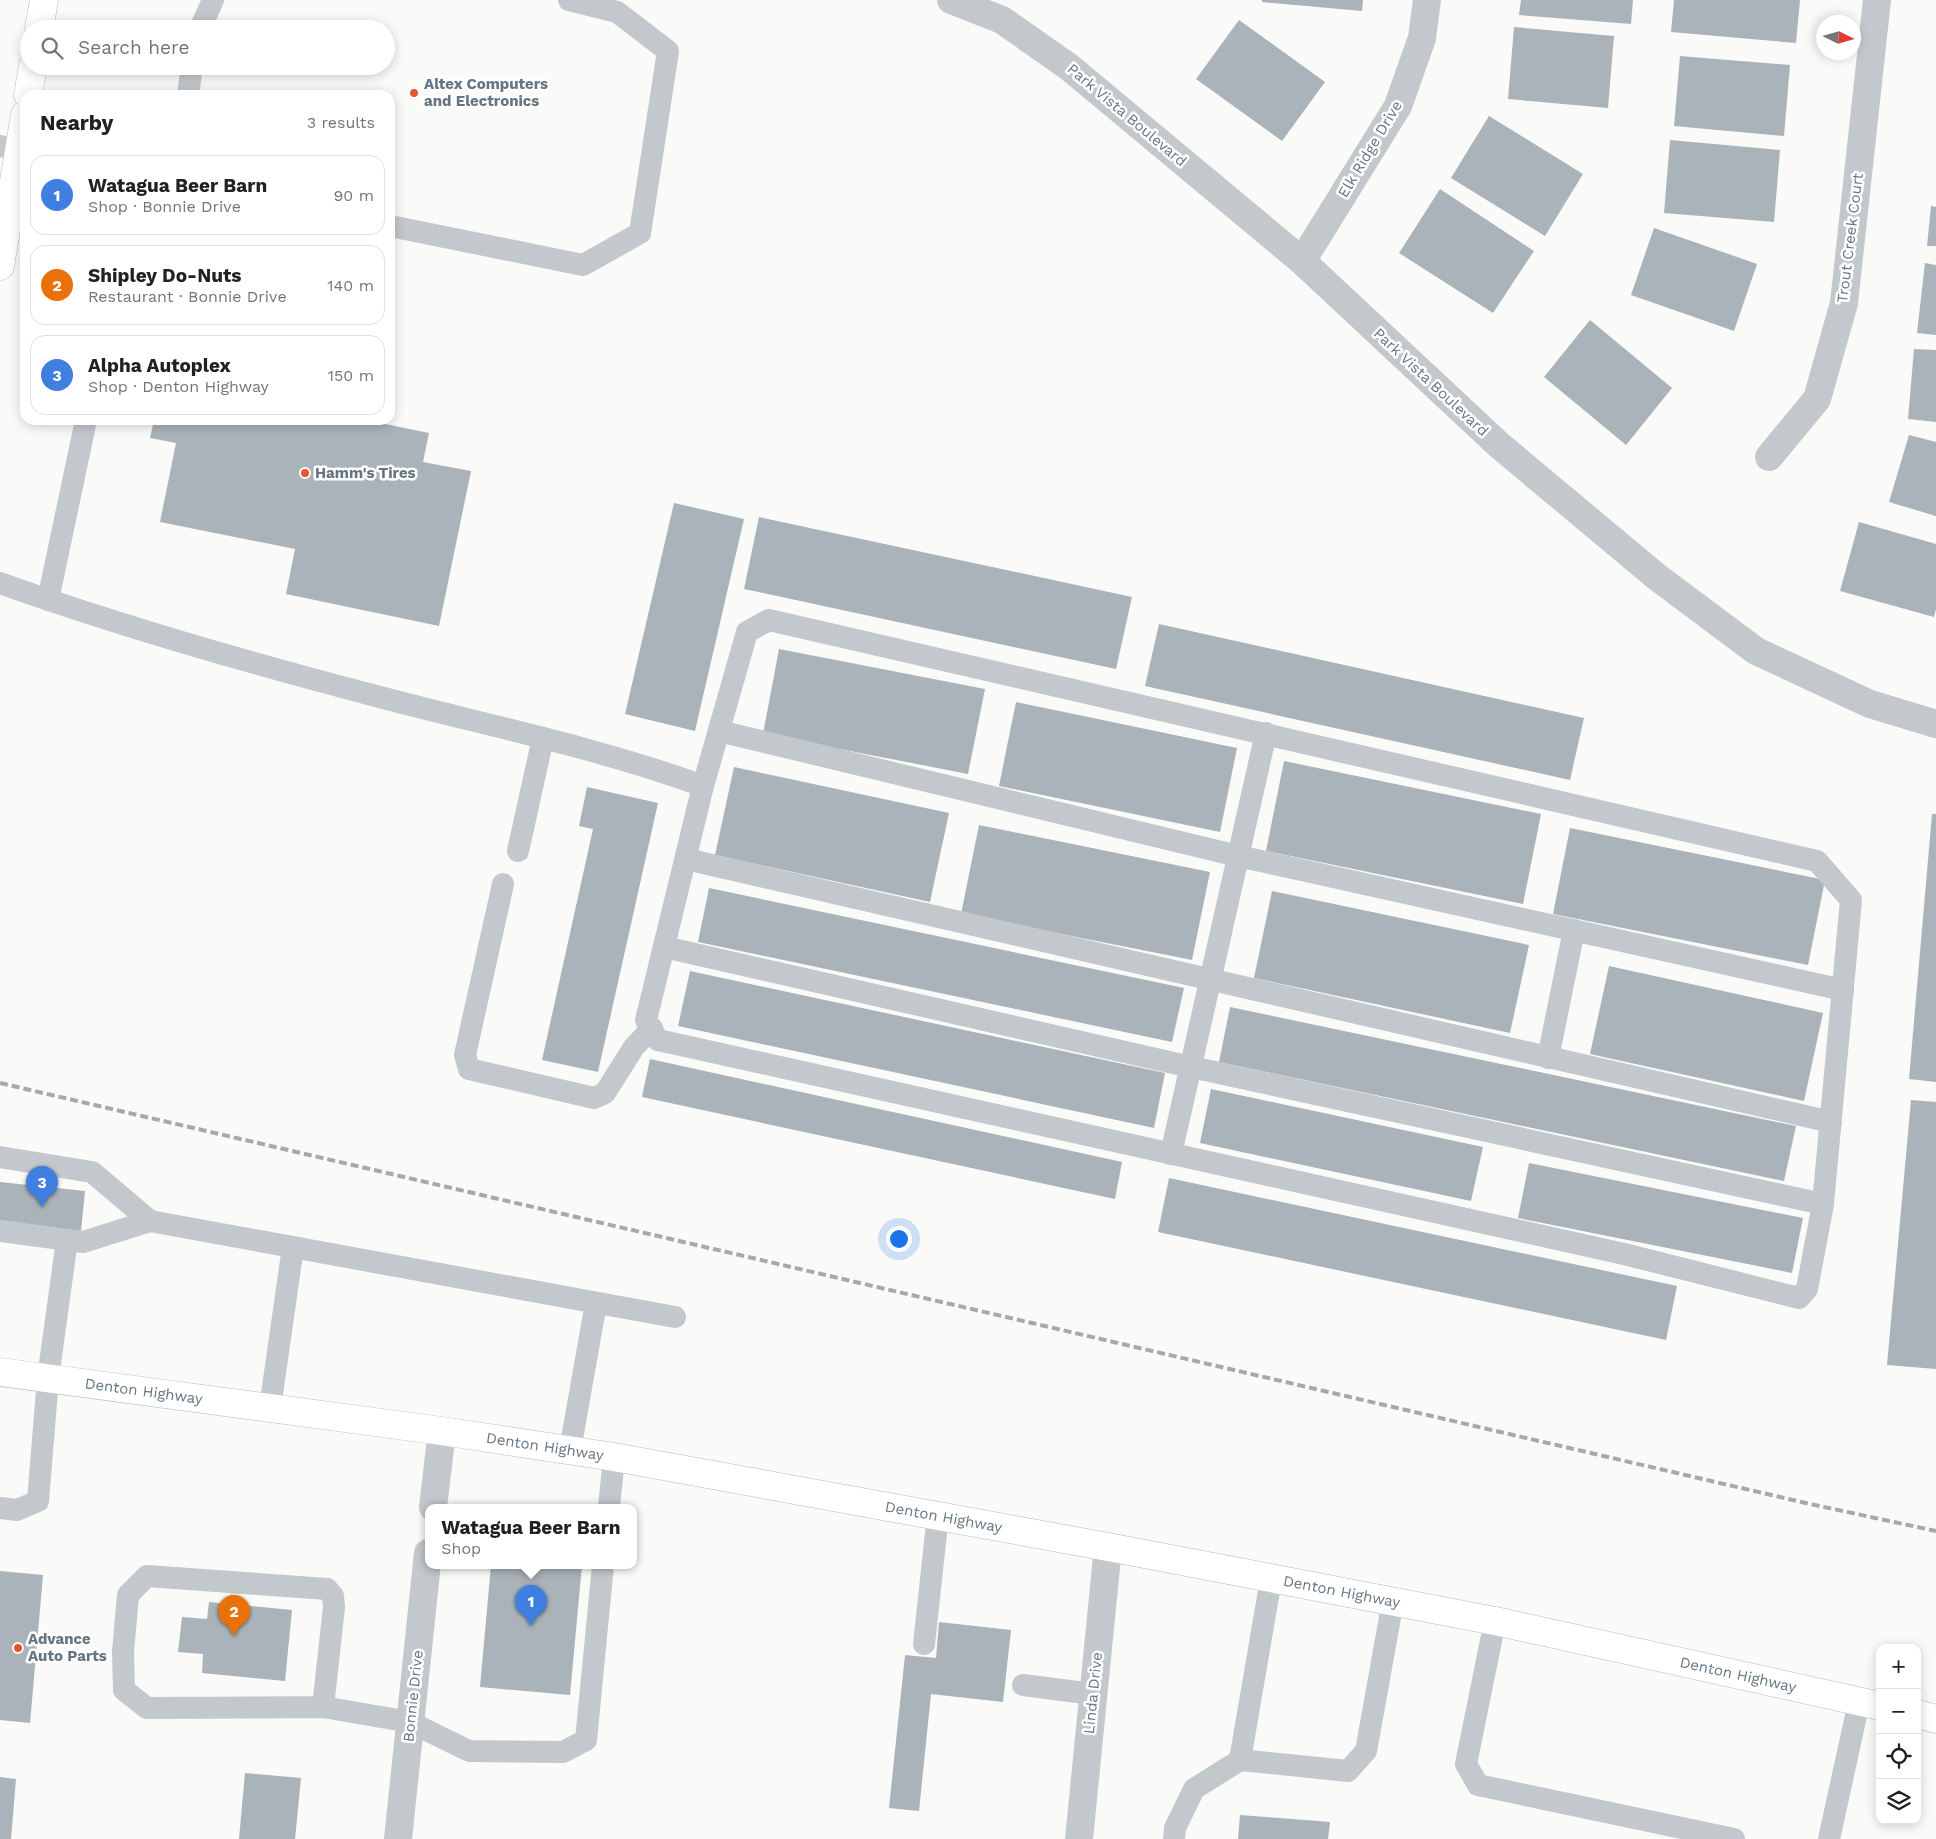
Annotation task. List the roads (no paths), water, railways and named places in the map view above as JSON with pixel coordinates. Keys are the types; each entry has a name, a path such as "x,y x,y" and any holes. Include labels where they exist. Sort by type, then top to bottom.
{"main road":[{"path":"41,20 44,0"},
{"path":"29,90 31,75"},
{"path":"1,252 15,148 20,132"},
{"name":"Denton Highway","path":"0,1372 442,1431 614,1457 938,1515 1393,1601 1869,1704"},
{"path":"1921,1715 1936,1719"}],"street":[{"name":"Park Vista Boulevard","path":"951,0 1002,20 1069,67 1302,261 1499,445 1657,577 1756,651 1870,704 1936,724"},
{"name":"Elk Ridge Drive","path":"1302,261 1398,106 1422,38 1427,0"},
{"name":"Trout Creek Court","path":"1769,457 1817,399 1844,303 1876,0"},
{"path":"434,1504 442,1431"},
{"name":"Linda Drive","path":"1079,1839 1108,1547"},
{"name":"Bonnie Drive","path":"398,1839 426,1569"}],"lane":[{"path":"204,20 213,0"},
{"path":"395,227 583,266 640,233 668,51 617,12 569,0"},
{"path":"189,90 191,75"},
{"path":"48,600 85,425"},
{"path":"0,583 48,600 287,671 660,770 703,786"},
{"path":"769,620 1266,733 1817,861 1851,900 1824,1204 1807,1289 1799,1298 1624,1254 658,1040 646,1020 703,786 747,632 769,620"},
{"path":"719,731 1238,856 1843,990"},
{"path":"1172,1154 1266,733"},
{"path":"518,851 543,738"},
{"path":"686,859 1831,1122"},
{"path":"504,884 465,1055 469,1069 594,1098 605,1093 634,1047 652,1028"},
{"path":"1548,1058 1574,930"},
{"path":"664,947 1191,1067 1824,1204"},
{"path":"0,1157 92,1172 150,1222"},
{"path":"0,1232 83,1242 150,1222 675,1317"},
{"path":"0,1508 17,1510 38,1501 48,1378 67,1240"},
{"path":"270,1408 292,1247"},
{"path":"570,1450 596,1303"},
{"path":"609,1504 614,1457"},
{"path":"924,1644 938,1515"},
{"path":"323,1707 334,1607 333,1596 327,1589 147,1576 128,1595 123,1652 124,1690 147,1708 323,1707 410,1722 469,1751 563,1752 586,1740 603,1569"},
{"path":"1240,1760 1271,1578"},
{"path":"1174,1839 1175,1828 1194,1789 1240,1760 1348,1771 1366,1751 1393,1601"},
{"path":"1495,1622 1466,1764 1478,1785 1734,1839"},
{"path":"1023,1685 1093,1694"},
{"path":"1829,1839 1869,1704"}],"railway":[{"path":"0,1083 1810,1504 1936,1531"}],"place":[{"name":"Altex Computers and Electronics","path":"414,93"},
{"name":"Hamm's Tires","path":"305,473"},
{"name":"Alpha Autoplex","path":"42,1207"},
{"name":"Watagua Beer Barn","path":"531,1626"},
{"name":"Shipley Do-Nuts","path":"234,1636"},
{"name":"Advance Auto Parts","path":"18,1648"}]}
